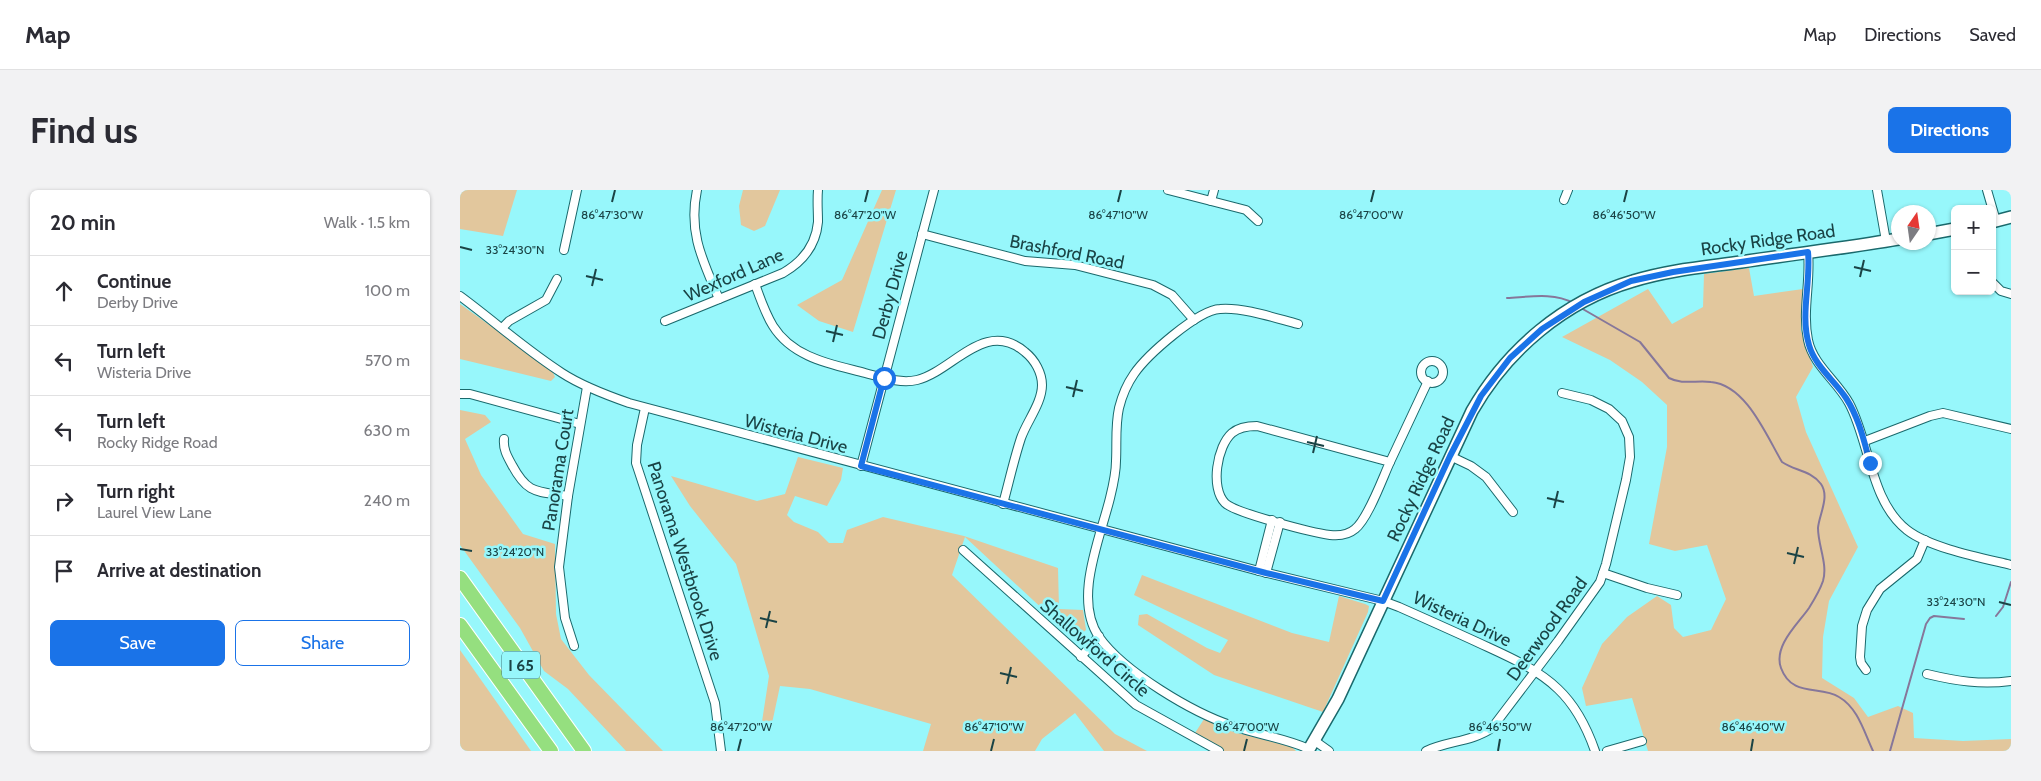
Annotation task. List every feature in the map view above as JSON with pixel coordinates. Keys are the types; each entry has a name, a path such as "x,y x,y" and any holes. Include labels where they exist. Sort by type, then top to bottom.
{"highway":[{"name":"I 65","path":"460,578 584,751"},
{"name":"I 65","path":"460,625 551,751"}],"main road":[{"path":"1996,221 2011,217"},
{"path":"1936,233 1951,230"},
{"name":"Rocky Ridge Road","path":"1311,747 1338,698 1472,411 1491,380 1510,358 1548,324 1563,313 1600,294 1620,285 1652,276 1891,240"}],"street":[{"path":"564,250 577,190"},
{"path":"698,190 694,218 696,242 718,300"},
{"name":"Wexford Lane","path":"665,321 791,268 806,255 813,241 817,228 818,190"},
{"name":"Derby Drive","path":"861,466 934,190"},
{"path":"1168,190 1246,210 1258,221"},
{"path":"1211,201 1214,190"},
{"path":"1564,200 1568,190"},
{"path":"1878,190 1886,241"},
{"path":"1987,190 1990,205"},
{"name":"Brashford Road","path":"922,234 1025,261 1075,265 1153,285 1172,295 1194,320"},
{"path":"1808,252 1806,319 1810,346 1819,364 1847,399 1864,441 1875,477 1892,513 1908,531 1925,540 2011,565"},
{"path":"502,328 509,321 546,300 557,279"},
{"path":"755,284 774,327 795,349 816,359 884,378 907,381 922,378 970,349 985,343 1007,343 1021,349 1032,358 1040,374 1042,391 1021,439 1004,504"},
{"path":"1996,286 2002,291 2011,294"},
{"name":"Wisteria Drive","path":"460,296 563,374 587,387 645,408 1262,572 1383,601 1500,653 1536,672 1559,689 1574,708 1587,729 1595,751"},
{"path":"1298,324 1238,310 1220,308 1206,312 1146,360 1134,374 1126,389 1117,423 1115,476 1088,588 1090,613 1099,636 1116,655 1151,684 1170,696 1225,723 1329,751"},
{"path":"1390,462 1257,426 1239,428 1233,432 1224,444 1217,478 1218,492 1222,499 1234,509 1328,535 1350,533 1355,530 1362,520 1390,462 1428,381"},
{"name":"Panorama Court","path":"574,646 565,618 559,567 568,496 587,387"},
{"name":"Deerwood Road","path":"1426,751 1436,746 1470,739 1492,728 1588,601 1603,573 1618,516 1630,457 1629,437 1622,421 1609,409 1591,400 1562,393"},
{"path":"460,394 470,394 580,424"},
{"name":"Panorama Westbrook Drive","path":"645,408 637,445 636,463 715,703 721,751"},
{"path":"1864,441 1930,416 1943,413 2011,429"},
{"path":"504,439 506,454 524,485 538,491 568,496"},
{"path":"1450,456 1471,466 1486,477 1514,512"},
{"path":"1262,572 1276,521"},
{"path":"1866,670 1860,657 1861,632 1867,610 1880,589 1917,559 1925,540"},
{"name":"Shallowford Circle","path":"963,550 1136,706 1219,751"},
{"path":"1603,573 1647,588 1677,595"},
{"path":"1081,657 1099,636"},
{"path":"1927,674 1968,683 2011,681"},
{"path":"1607,751 1642,741"}],"shaded area":[{"path":"460,190 517,190 503,236 460,229"},
{"path":"743,190 780,190 765,226 754,231 741,225 739,206"},
{"path":"882,190 896,190 853,332 819,321 797,305 842,280"},
{"path":"1749,268 1754,296 1803,289 1801,330 1813,367 1796,397 1806,432 1858,547 1829,601 1823,637 1822,678 1854,698 1868,717 1898,706 1913,713 1914,738 1963,741 2011,739 2011,751 1648,751 1632,698 1586,706 1582,688 1602,644 1627,617 1657,596 1671,605 1674,628 1683,637 1711,630 1726,599 1707,545 1675,551 1649,544 1667,447 1667,405 1642,382 1610,360 1562,337 1648,289 1672,324 1703,307 1704,274"},
{"path":"460,304 552,370 555,377 551,381 460,359"},
{"path":"460,410 485,415 491,422 465,439 481,475 523,534 555,544 556,614 561,639 589,675 663,751 626,751 568,689 544,671 520,628 460,545"},
{"path":"798,457 843,468 841,480 827,506 795,496 787,515 794,522 818,532 829,543 843,543 847,530 883,517 964,536 1058,568 1059,609 1083,610 1086,630 1075,639 965,537 952,575 1115,734 1147,751 1104,751 1075,713 1042,739 1035,751 923,751 931,724 810,689 780,686 771,728 761,728 769,676 736,564 690,506 671,476 757,501 785,494"},
{"path":"1142,575 1292,633 1329,642 1339,596 1369,606 1323,712 1214,675 1138,625 1139,615 1147,614 1207,648 1220,653 1228,640 1134,595"},
{"path":"460,650 531,751 460,751"},
{"path":"1206,716 1234,732 1292,747 1296,751 1224,751 1195,733"}],"waterway":[{"path":"1507,298 1549,296 1558,297 1573,303"},
{"path":"1581,308 1640,342 1669,378 1684,382 1711,382 1723,385 1735,392 1754,413 1782,462 1807,473 1821,484 1824,500 1818,535 1824,562 1823,581 1809,608 1783,644 1779,660 1786,677 1792,683 1799,687 1832,694 1846,702 1860,721 1873,751"},
{"path":"1996,616 2003,607 2011,582"},
{"path":"1890,751 1926,624 1934,616 1964,619"}],"route":[{"path":"884,378 861,466 1266,573 1383,601 1472,411 1491,380 1501,368 1542,329 1563,313 1607,290 1631,281 1673,272 1808,252 1806,329 1812,354 1851,406 1861,430 1870,463"}]}
